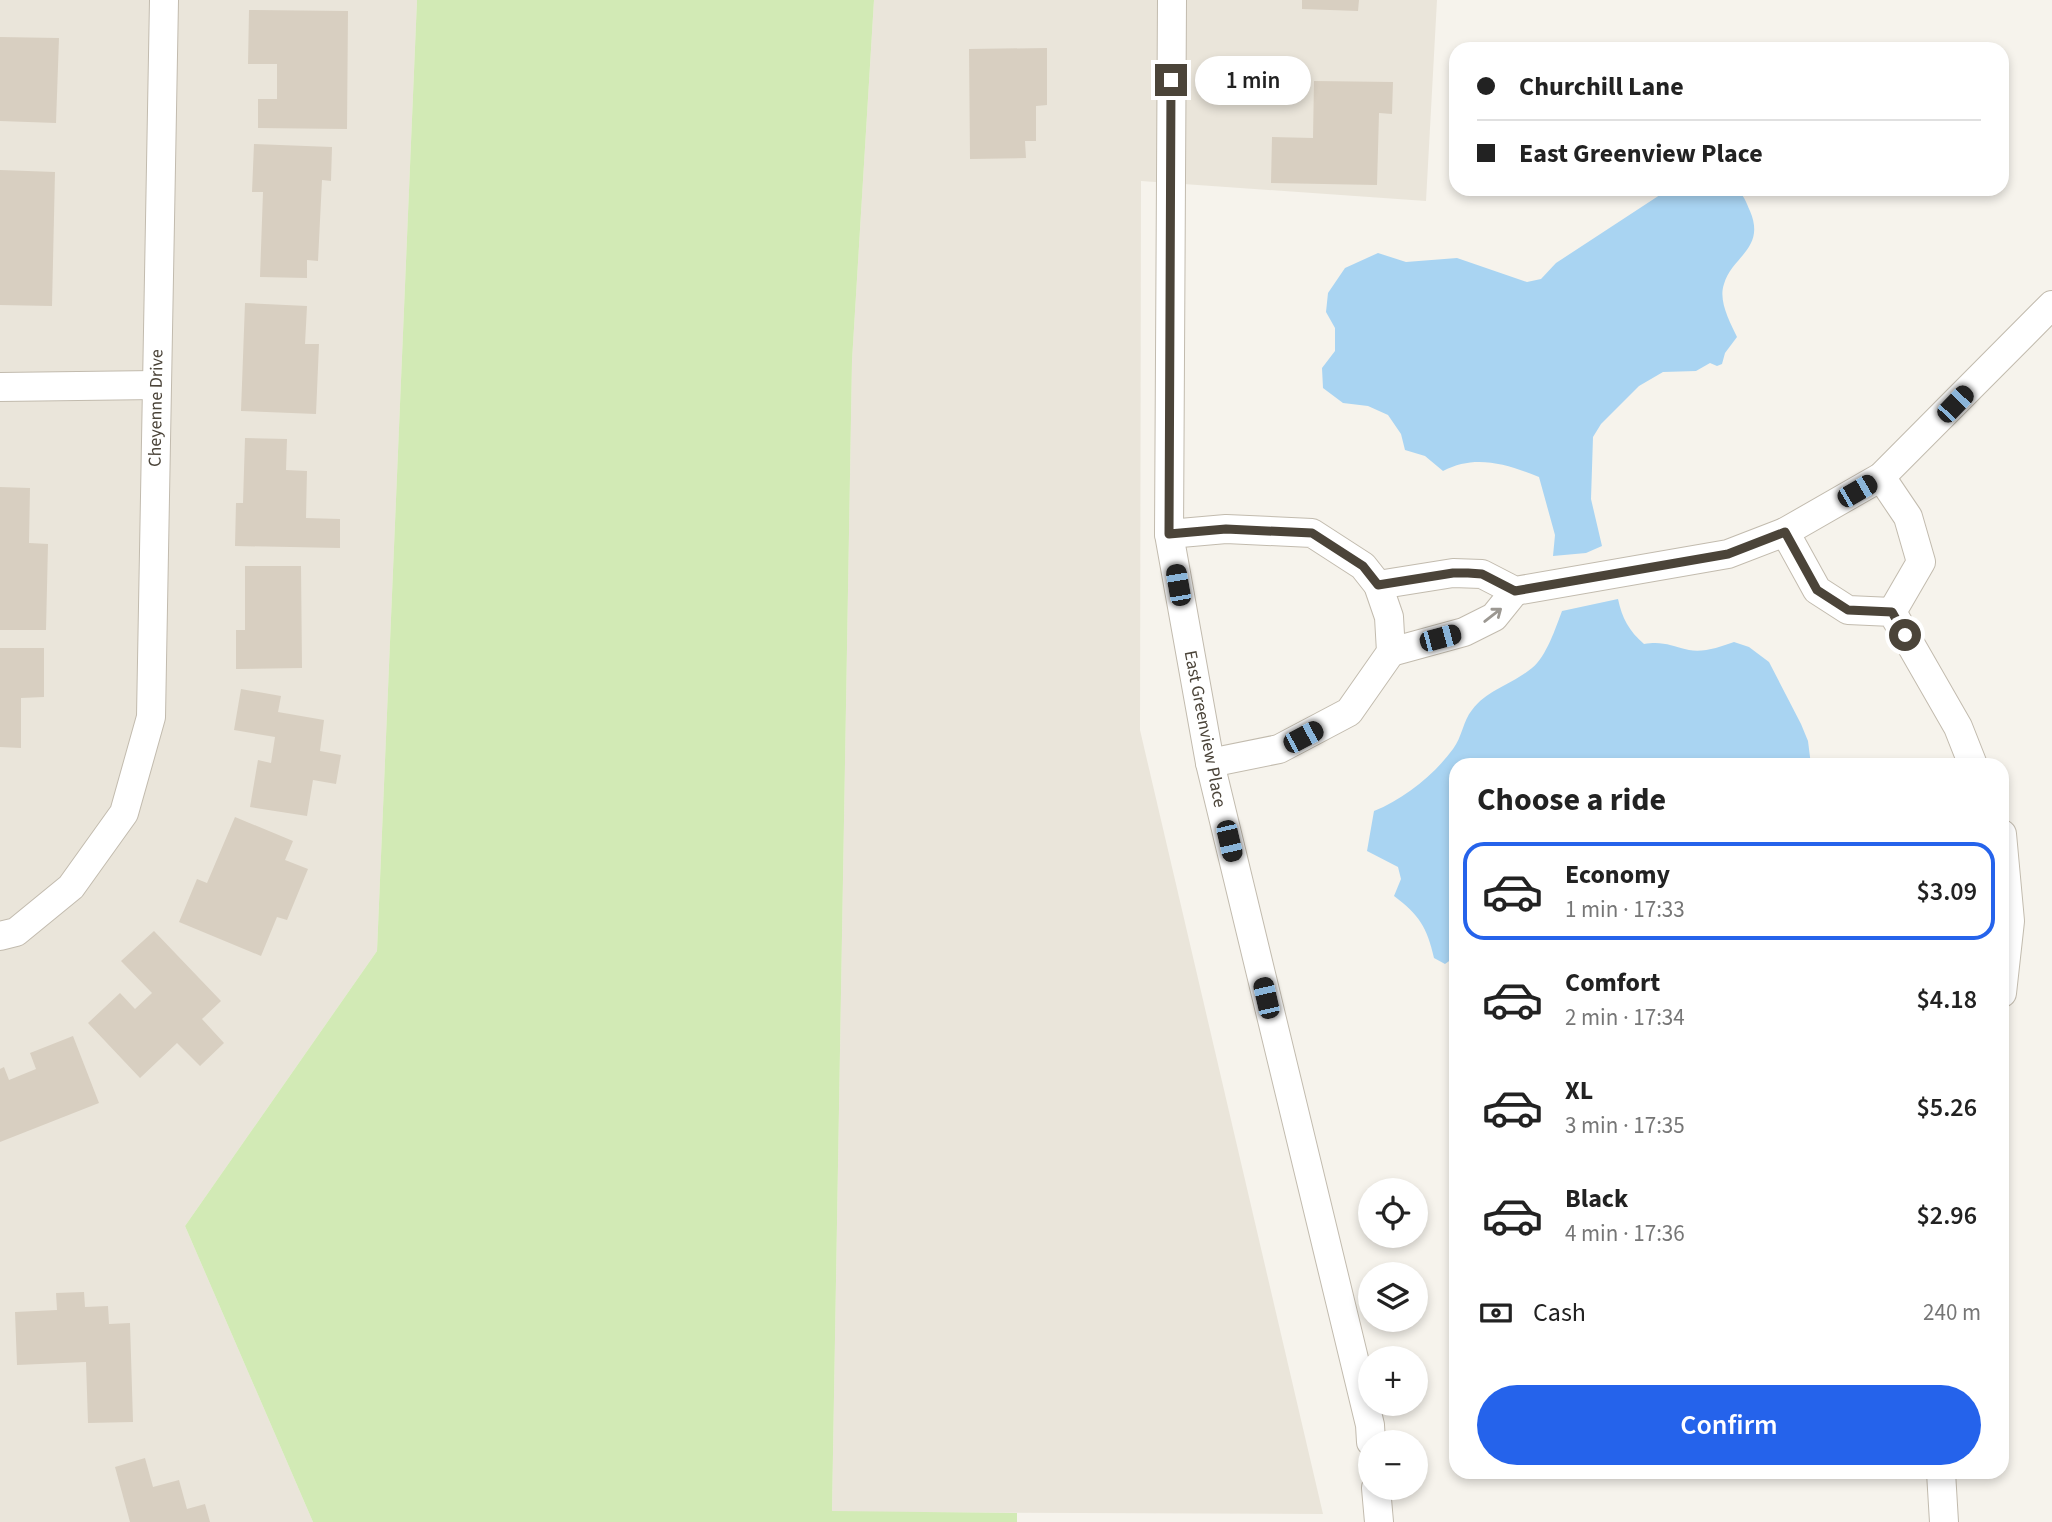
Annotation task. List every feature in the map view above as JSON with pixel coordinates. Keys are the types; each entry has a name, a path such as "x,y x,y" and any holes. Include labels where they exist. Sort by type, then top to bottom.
{"street":[{"name":"Cheyenne Drive","path":"0,936 16,932 71,887 124,813 151,717 164,0"},
{"name":"East Greenview Place","path":"1172,0 1169,534 1210,763 1370,1430"},
{"path":"1378,585 1463,573 1482,574 1515,591 1728,554 1785,532 1881,477 2052,305"},
{"path":"0,387 156,385"},
{"path":"1881,477 1908,517 1921,562 1892,612"},
{"path":"1169,534 1226,529 1312,533 1363,566 1378,585 1389,617 1391,652 1349,712 1279,749 1210,763"},
{"path":"1785,532 1817,590 1848,610 1892,612"},
{"path":"1391,652 1464,632 1494,617 1515,591"},
{"path":"1892,612 1958,727 1970,758"},
{"path":"2009,910 2009,930"},
{"path":"1941,1479 1944,1522"},
{"path":"1377,1500 1379,1522"}],"shaded area":[{"path":"0,0 417,0 377,951 185,1226 313,1522 0,1522"},
{"path":"874,0 1437,0 1426,201 1141,181 1140,730 1323,1514 832,1512 852,361"}],"green space":[{"path":"417,0 874,0 852,361 832,1511 1017,1513 1017,1522 313,1522 185,1226 377,951"}],"water":[{"path":"1658,196 1743,196 1754,224 1751,243 1728,274 1724,284 1726,311 1737,337 1725,353 1722,364 1717,366 1710,363 1696,371 1663,372 1639,386 1601,424 1593,437 1591,499 1602,546 1586,553 1553,556 1555,535 1539,477 1503,465 1479,462 1443,471 1425,456 1405,450 1401,434 1388,415 1368,406 1343,403 1323,388 1322,368 1335,351 1335,328 1326,312 1328,293 1345,268 1378,253 1406,262 1457,258 1527,282 1541,279 1556,263"},
{"path":"1618,599 1627,624 1644,644 1662,644 1700,651 1734,642 1749,647 1769,662 1801,724 1808,741 1810,758 1449,758 1449,961 1445,964 1434,958 1425,930 1416,916 1394,896 1401,879 1398,867 1367,851 1374,811 1396,800 1428,777 1453,749 1469,714 1478,703 1525,674 1537,663 1550,641 1562,611"}],"building":[{"path":"1302,0 1359,0 1358,11 1302,9"},
{"path":"249,10 348,11 347,129 258,128 258,99 277,99 277,64 248,64"},
{"path":"0,37 59,38 56,123 0,121"},
{"path":"1047,48 1047,105 1036,106 1036,141 1025,141 1026,158 970,159 969,49"},
{"path":"1314,81 1393,82 1392,114 1379,113 1377,185 1271,183 1272,137 1313,138"},
{"path":"254,144 332,147 331,181 322,180 318,261 307,260 307,278 260,277 263,192 252,192"},
{"path":"0,170 55,172 52,306 0,305"},
{"path":"245,303 307,306 305,344 319,344 316,414 241,411"},
{"path":"245,438 287,439 286,470 307,471 306,518 340,519 340,548 235,546 236,503 243,503"},
{"path":"0,487 30,488 29,543 48,544 46,630 0,630"},
{"path":"245,566 301,566 302,668 236,669 236,630 245,630"},
{"path":"0,648 44,648 44,697 21,698 21,748 0,747"},
{"path":"241,689 281,696 278,712 324,720 320,751 341,755 336,784 313,780 307,816 250,807 258,760 271,763 275,737 234,730"},
{"path":"235,817 293,841 285,860 308,869 287,920 277,917 261,956 179,922 197,879 207,883"},
{"path":"154,931 221,1001 202,1019 224,1043 200,1066 177,1043 140,1078 88,1023 120,993 135,1009 152,993 121,961"},
{"path":"73,1036 99,1103 0,1142 0,1069 4,1067 9,1080 36,1069 30,1053"},
{"path":"84,1292 85,1307 108,1306 109,1324 130,1323 133,1422 88,1423 86,1362 17,1365 15,1312 57,1310 56,1293"},
{"path":"145,1458 153,1487 179,1480 187,1509 205,1504 210,1522 130,1522 115,1467"}],"route":[{"path":"1171,80 1169,534 1226,529 1312,533 1363,566 1378,585 1468,573 1482,574 1515,591 1728,554 1785,532 1817,590 1848,610 1892,612 1905,635"}]}
